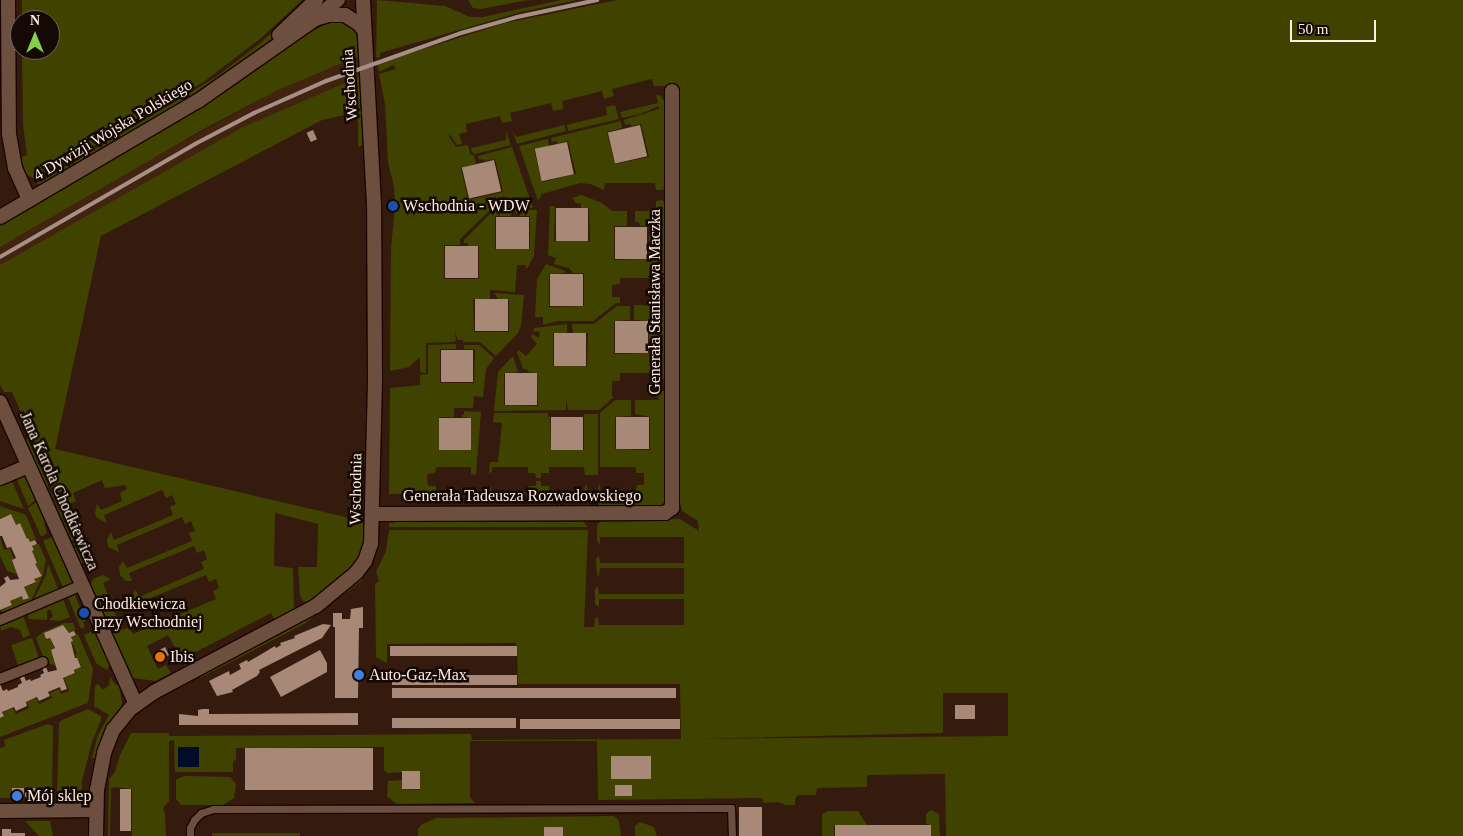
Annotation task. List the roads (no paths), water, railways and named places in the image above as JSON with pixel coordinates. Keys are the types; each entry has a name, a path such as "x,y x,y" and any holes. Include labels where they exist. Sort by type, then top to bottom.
{"street":[{"path":"8,0 9,134 15,168 29,200"},
{"name":"4 Dywizji Wojska Polskiego","path":"242,70 316,0"},
{"name":"4 Dywizji Wojska Polskiego","path":"0,218 198,101 338,0"},
{"name":"Wschodnia","path":"96,836 98,777 106,747 117,724 136,704 154,692 303,615 350,579 365,561 371,544 374,514 374,204 363,0"},
{"name":"4 Dywizji Wojska Polskiego","path":"315,18 329,15 345,15 358,23 364,30"},
{"name":"Generała Stanisława Maczka","path":"669,511 673,504 672,91"},
{"name":"Jana Karola Chodkiewicza","path":"0,402 136,704"},
{"path":"0,478 28,466"},
{"name":"Generała Tadeusza Rozwadowskiego","path":"374,514 665,513 669,511"},
{"path":"0,620 82,585"},
{"path":"0,680 44,662"},
{"path":"0,811 96,810"}],"lane":[{"path":"190,836 190,828 194,820 201,813 213,810 731,808 732,836"}],"water":[{"path":"178,747 199,747 199,767 178,767"}],"railway":[{"path":"0,257 195,144 254,113 326,81 461,33 517,17 597,0"}],"place":[{"name":"Wschodnia - WDW","path":"393,206"},
{"name":"Chodkiewicza przy Wschodniej","path":"84,613"},
{"name":"Ibis","path":"160,657"},
{"name":"Auto-Gaz-Max","path":"359,675"},
{"name":"Mój sklep","path":"17,796"}]}
